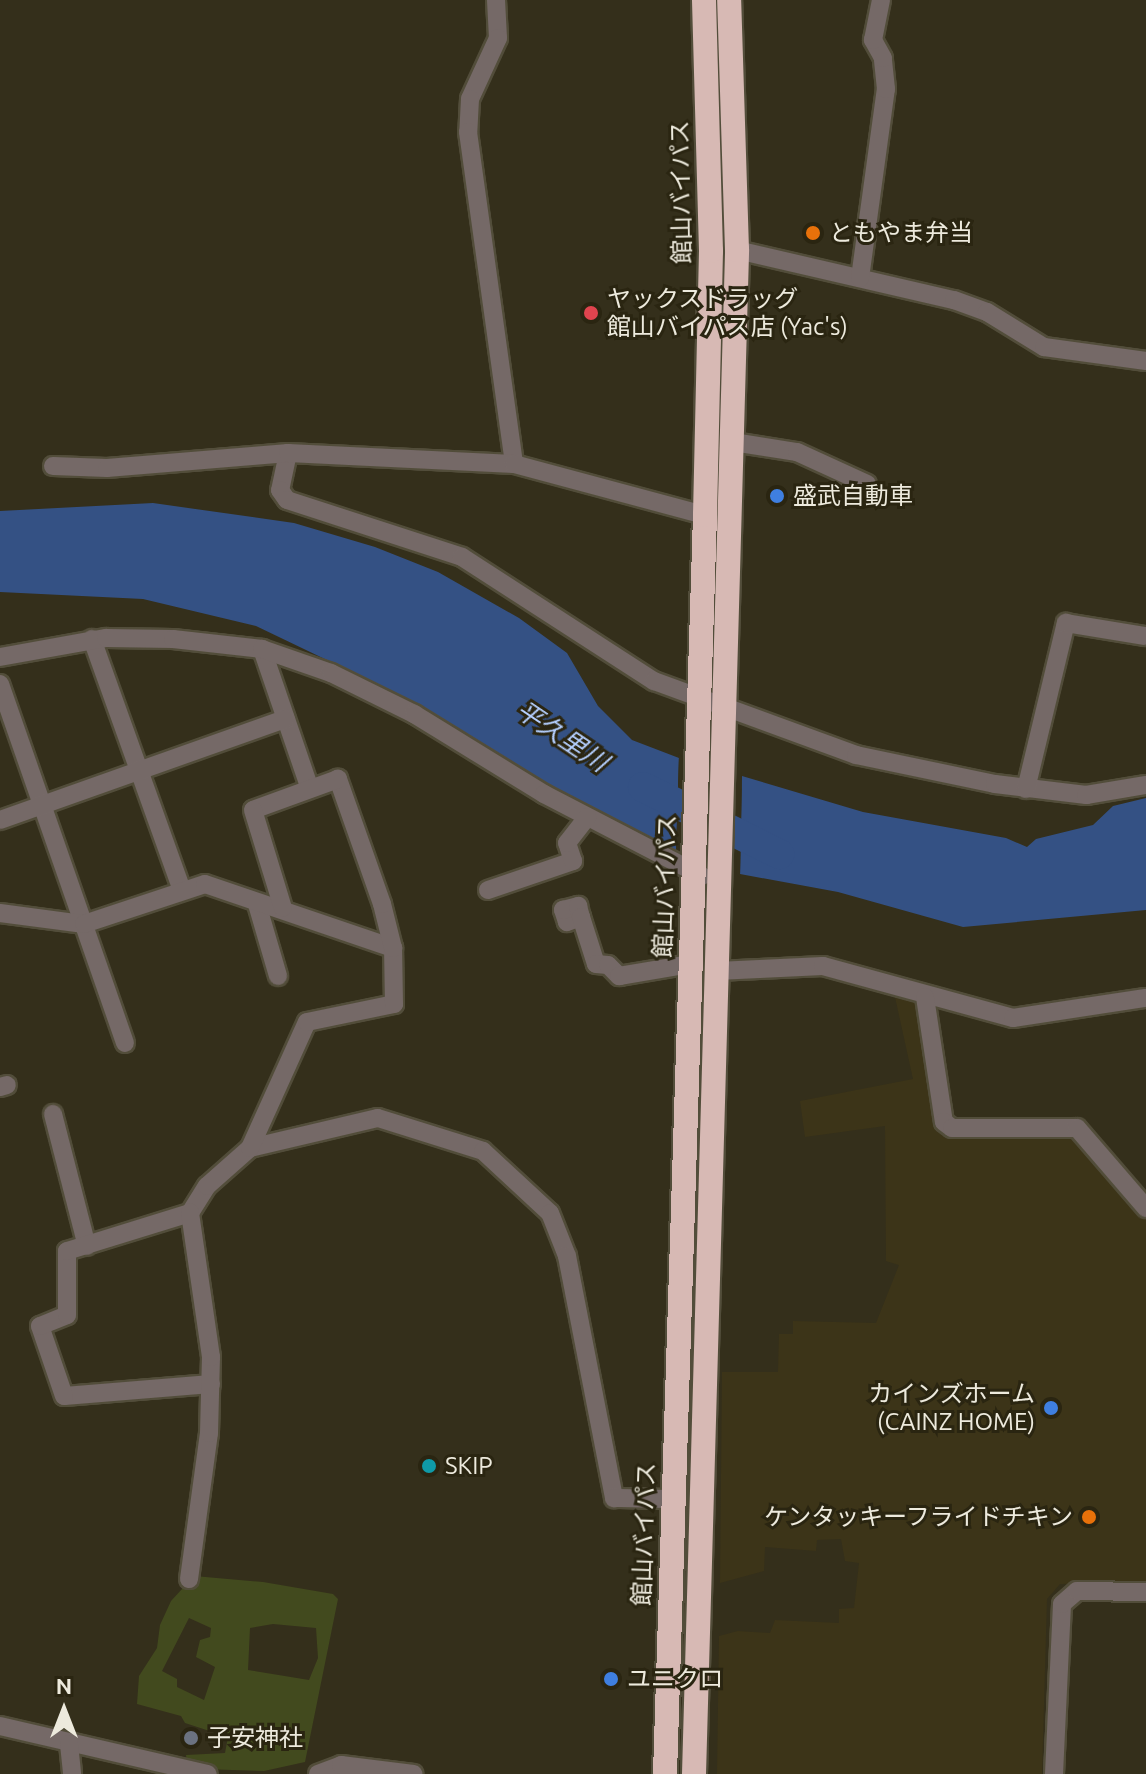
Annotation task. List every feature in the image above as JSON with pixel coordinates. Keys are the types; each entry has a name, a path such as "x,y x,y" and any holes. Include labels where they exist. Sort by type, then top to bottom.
{"highway":[{"name":"館山バイパス","path":"665,1774 711,251 704,0"},
{"path":"694,1774 737,250 729,0"}],"street":[{"path":"496,0 498,38 470,99 468,132 514,464"},
{"path":"860,278 886,89 883,58 873,40 881,0"},
{"path":"737,250 954,300 987,312 1044,347 1146,361"},
{"path":"733,442 797,452 867,484"},
{"path":"288,453 280,490 287,500 462,557 634,670 699,702 856,755 1026,789 1086,795 1146,785"},
{"path":"53,466 107,468 288,453 514,464 705,515"},
{"path":"1026,789 1066,623 1145,636"},
{"path":"92,639 182,890"},
{"path":"0,657 92,639 173,639 262,649 331,673 414,714 587,817 694,869 720,877"},
{"path":"262,649 309,786"},
{"path":"0,684 125,1043"},
{"path":"0,820 286,719"},
{"path":"211,1384 64,1396 40,1326 67,1315 64,1260 67,1251 190,1213 207,1186 250,1148 307,1022 394,1004 393,948 338,779 309,786 253,810 283,908"},
{"path":"488,890 573,861 567,843 587,817"},
{"path":"0,913 84,924 205,884 257,904 283,908 393,948"},
{"path":"257,904 278,976"},
{"path":"581,917 596,964 608,965 619,976 691,964"},
{"path":"717,971 823,966 925,997 1013,1018 1146,998"},
{"path":"925,997 944,1122 952,1128 1077,1128 1146,1208"},
{"path":"53,1114 87,1246"},
{"path":"250,1148 378,1118 483,1151 550,1213 567,1256 614,1498 673,1499"},
{"path":"189,1579 209,1433 211,1384 211,1357 190,1213"},
{"path":"1054,1774 1062,1604 1077,1591 1146,1592"},
{"path":"0,1726 208,1774"},
{"path":"69,1744 72,1774"},
{"path":"318,1774 341,1765 413,1774"}],"shaded area":[{"path":"895,997 934,1005 949,1117 1076,1117 1146,1198 1146,1583 1060,1584 1047,1599 1042,1774 717,1774 719,1636 738,1631 770,1633 775,1620 839,1623 839,1609 854,1608 859,1563 845,1561 841,1539 817,1540 816,1551 765,1547 764,1571 720,1583 722,1372 778,1372 779,1334 793,1334 793,1321 876,1323 899,1265 886,1261 885,1126 805,1137 800,1101 913,1079"}],"green space":[{"path":"194,1576 263,1582 333,1594 338,1599 305,1762 264,1771 201,1769 187,1763 186,1755 225,1753 228,1737 185,1723 181,1716 137,1704 139,1676 157,1648 160,1625 171,1601","holes":["189,1618 211,1628 210,1637 200,1640 196,1657 215,1667 204,1700 177,1687 177,1679 162,1671","273,1624 316,1628 318,1658 309,1680 248,1670 250,1628"]}],"water":[{"path":"153,503 294,523 375,547 438,572 519,618 567,653 598,706 632,740 679,758 676,854 537,783 381,686 256,626 143,599 0,592 0,511"},
{"path":"742,776 863,812 1006,838 1027,847 1036,839 1093,825 1113,806 1146,798 1146,910 963,927 838,892 740,874"}],"pier":[{"path":"679,753 683,758 678,856 676,854"},
{"path":"742,772 740,878 736,874"}],"waterway":[{"name":"平久里川","path":"643,787 779,854"}],"place":[{"name":"ともやま弁当","path":"813,233"},
{"name":"ヤックスドラッグ 館山バイパス店 (Yac's)","path":"591,313"},
{"name":"盛武自動車","path":"777,496"},
{"name":"カインズホーム (CAINZ HOME)","path":"1051,1408"},
{"name":"SKIP","path":"429,1466"},
{"name":"ケンタッキーフライドチキン","path":"1089,1517"},
{"name":"ユニクロ","path":"611,1679"},
{"name":"子安神社","path":"191,1738"}]}
